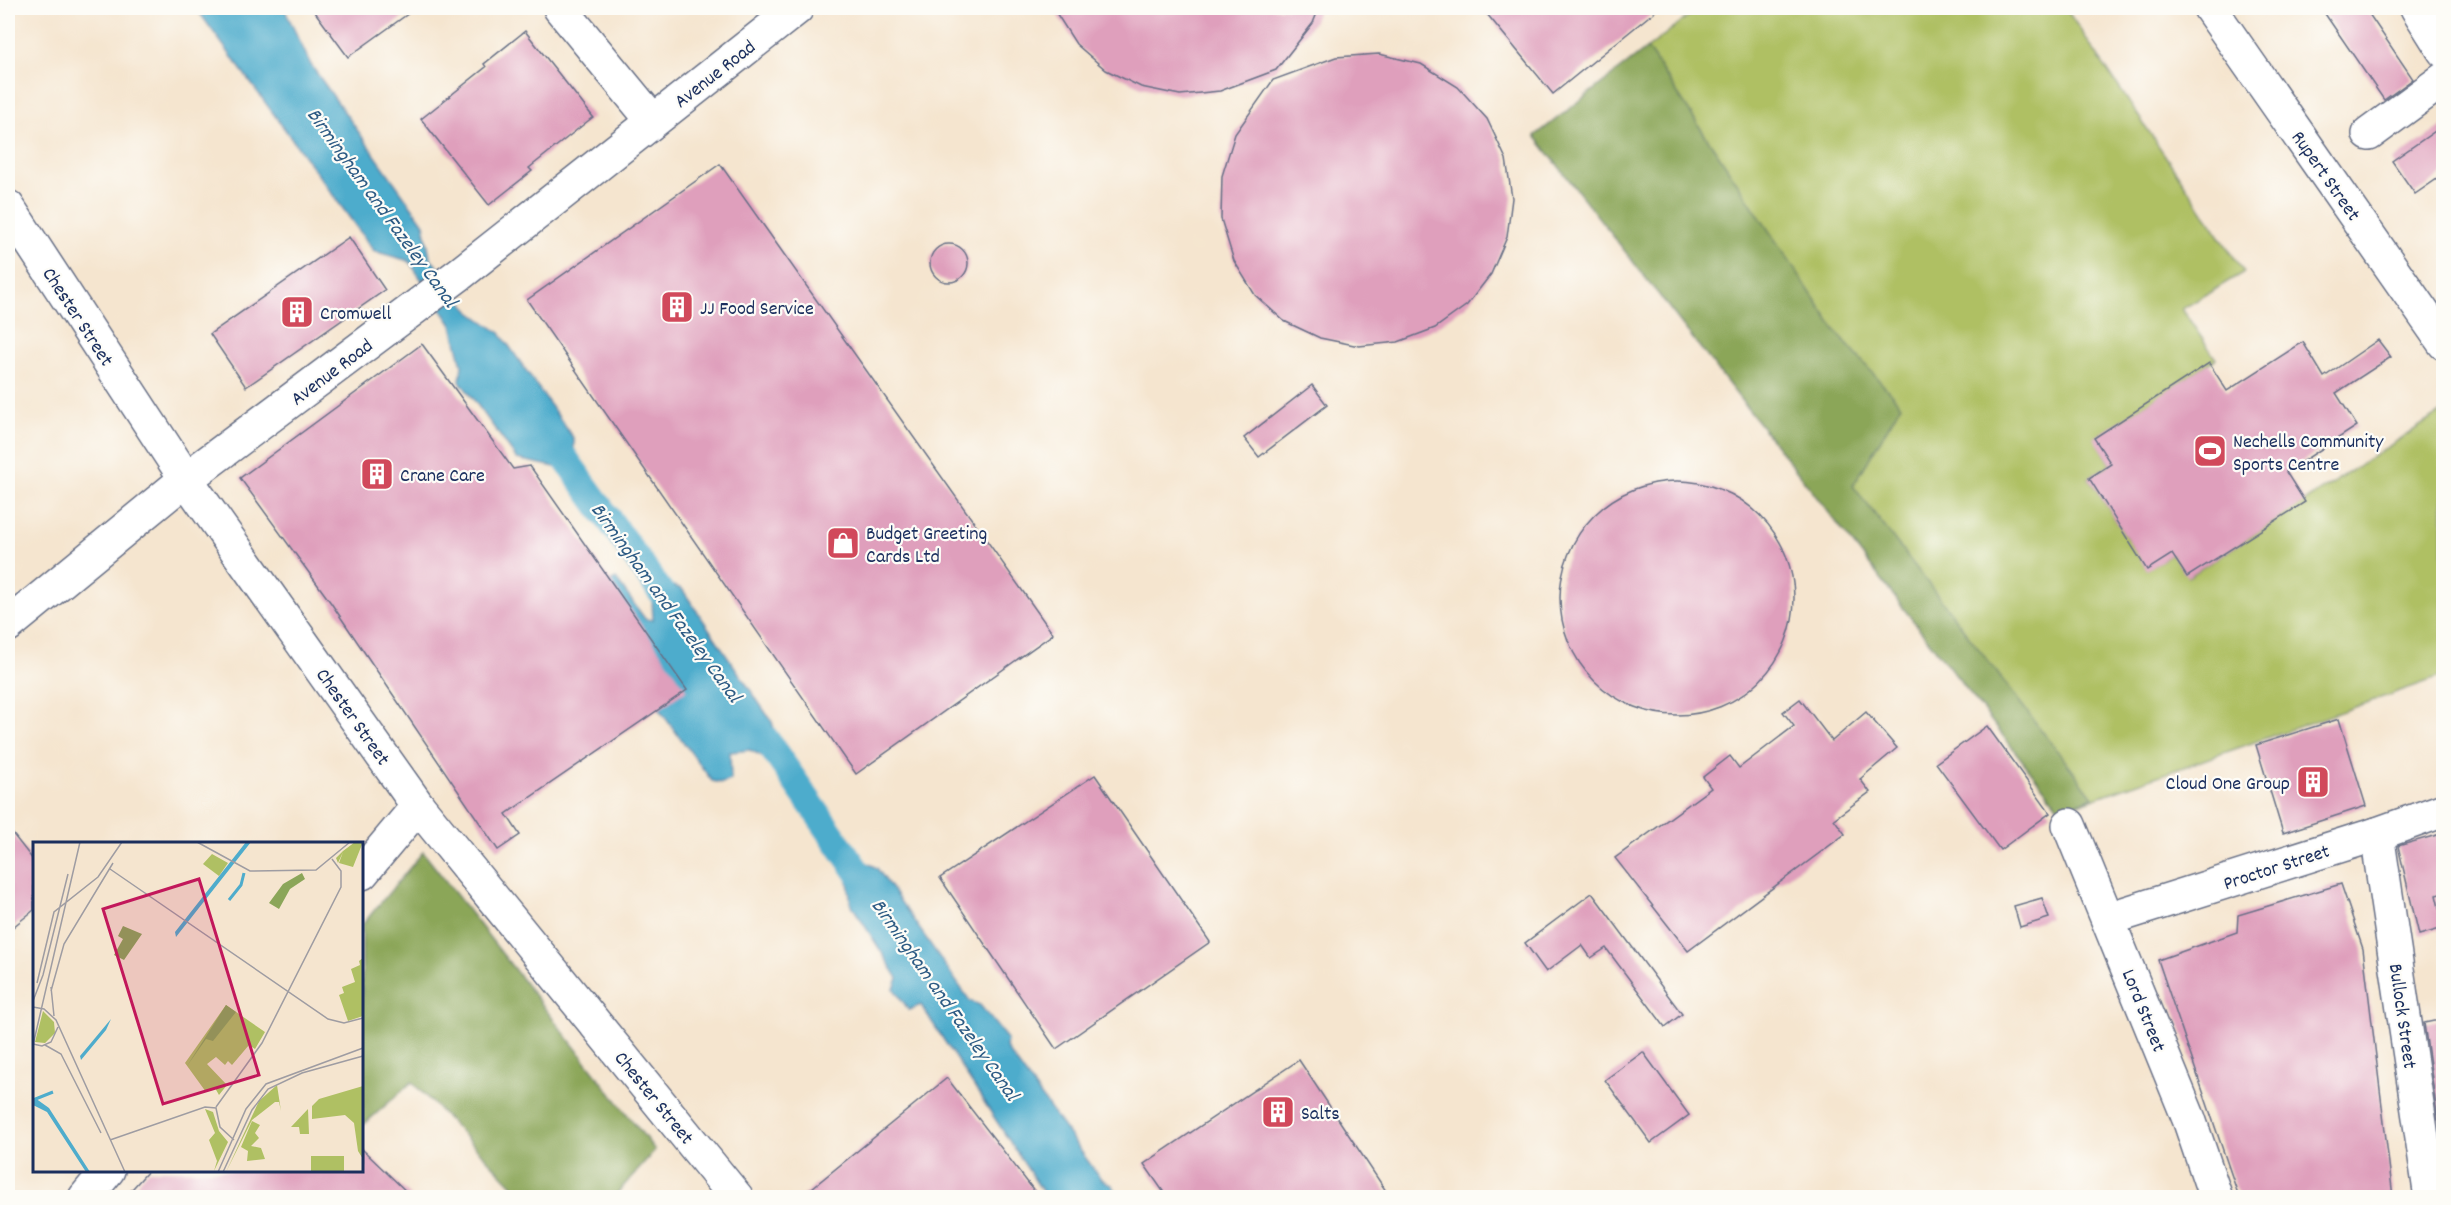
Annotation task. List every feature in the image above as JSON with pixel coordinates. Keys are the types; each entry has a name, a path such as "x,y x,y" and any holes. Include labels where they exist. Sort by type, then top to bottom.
{"street":[{"path":"560,8 654,121"},
{"name":"Avenue Road","path":"8,625 186,479 461,273 797,8"},
{"name":"Rupert Street","path":"2210,8 2444,343"},
{"path":"2417,8 2444,51"},
{"path":"2369,134 2444,79"},
{"name":"Chester Street","path":"8,207 186,479 418,806 737,1197"},
{"path":"363,872 418,806"},
{"name":"Proctor Street","path":"2108,919 2377,834 2444,810"},
{"name":"Lord Street","path":"2069,825 2189,1119 2216,1197"},
{"name":"Bullock Street","path":"2377,834 2431,1197"},
{"path":"85,1197 106,1172"}],"green space":[{"path":"1699,8 2074,8 2068,12 2244,272 2182,309 2216,359 2095,438 2111,464 2089,478 2147,569 2172,554 2188,577 2443,411 2443,676 2061,810 1535,136"},
{"path":"1647,48 1838,334 1901,405 1853,486 2093,797 2061,810 1535,136"},
{"path":"423,852 655,1150 614,1197 524,1197 412,1082 363,1125 363,924"}],"water":[{"path":"196,8 284,8 311,65 424,224 430,257 469,311 500,333 574,439 574,471 517,459 460,381 462,365 452,325 409,261 374,251"},
{"path":"616,579 645,619 653,620 651,579 682,589 772,722 785,767 750,750 730,752 731,780 722,783 712,781 658,708 608,583"},
{"path":"844,851 877,868 970,1001 980,1005 1007,1039 1006,1048 1101,1179 1112,1185 1120,1197 1046,1197 921,1005 909,1010 894,989 898,978 851,904"}],"building":[{"path":"312,8 416,8 348,57"},
{"path":"1053,8 1319,8 1313,23 1276,70 1220,91 1180,95 1141,87 1106,70 1076,44"},
{"path":"1482,8 1659,8 1553,94"},
{"path":"2321,8 2365,8 2413,79 2384,100"},
{"path":"525,31 593,117 529,168 532,171 489,205 421,119 486,67 484,64"},
{"path":"1379,54 1421,64 1458,87 1487,119 1506,159 1512,198 1507,237 1491,274 1467,305 1435,328 1398,342 1359,346 1320,338 1284,321 1255,295 1234,261 1221,219 1222,176 1235,134 1273,80 1336,57"},
{"path":"2444,125 2444,174 2415,194 2392,161"},
{"name":"Budget Greeting Cards Ltd","path":"720,164 1053,634 856,774 527,300"},
{"name":"Cromwell","path":"349,237 385,290 246,387 210,334"},
{"path":"949,244 956,245 962,250 967,256 967,270 962,276 956,281 949,282 942,281 936,276 931,270 930,263 931,256 936,250 942,245"},
{"name":"Nechells Community Sports Centre","path":"2378,340 2391,357 2336,393 2357,426 2286,472 2305,502 2187,577 2172,554 2147,570 2089,478 2111,464 2094,438 2209,363 2227,391 2303,342 2324,377"},
{"path":"422,344 513,469 530,466 687,690 506,814 520,835 498,850 331,603 240,478"},
{"path":"1312,385 1327,405 1259,457 1244,438"},
{"path":"1677,481 1700,483 1722,490 1742,501 1760,515 1774,533 1785,553 1792,575 1794,598 1792,621 1785,643 1774,663 1760,681 1742,695 1722,706 1700,713 1677,715 1654,713 1632,706 1612,695 1594,681 1580,663 1569,643 1562,621 1560,598 1562,575 1569,553 1580,533 1594,515 1612,501 1632,490 1654,483"},
{"path":"1800,699 1832,741 1866,712 1897,748 1860,779 1870,792 1834,819 1845,834 1688,951 1615,858 1711,788 1703,777 1730,756 1739,768 1794,726 1783,712"},
{"name":"Cloud One Group","path":"2339,719 2366,806 2283,833 2256,745"},
{"path":"1987,726 2050,813 2000,850 1936,763"},
{"path":"1095,775 1210,942 1056,1049 940,878"},
{"path":"8,828 33,860 33,911 8,931"},
{"path":"2444,833 2444,893 2436,895 2444,928 2419,935 2398,846"},
{"path":"2341,884 2363,949 2393,1197 2239,1197 2158,960 2237,932 2238,915"},
{"path":"1592,893 1682,1014 1665,1027 1606,948 1591,958 1582,945 1546,972 1525,943"},
{"path":"2042,898 2049,918 2020,927 2014,906"},
{"path":"2444,1019 2444,1120 2438,1120 2424,1023"},
{"path":"1643,1052 1689,1115 1651,1143 1605,1080"},
{"name":"Salts","path":"1299,1060 1390,1197 1167,1197 1144,1164"},
{"path":"947,1078 1039,1197 801,1197"},
{"path":"363,1150 412,1197 125,1197 147,1172 363,1172"}],"waterway":[{"name":"Birmingham and Fazeley Canal","path":"552,440 673,609"},
{"name":"Birmingham and Fazeley Canal","path":"765,738 864,881"}],"place":[{"name":"JJ Food Service","path":"677,307"},
{"name":"Cromwell","path":"297,312"},
{"name":"Nechells Community Sports Centre","path":"2210,451"},
{"name":"Crane Care","path":"377,474"},
{"name":"Budget Greeting Cards Ltd","path":"843,543"},
{"name":"Cloud One Group","path":"2313,782"},
{"name":"Salts","path":"1278,1112"}]}
